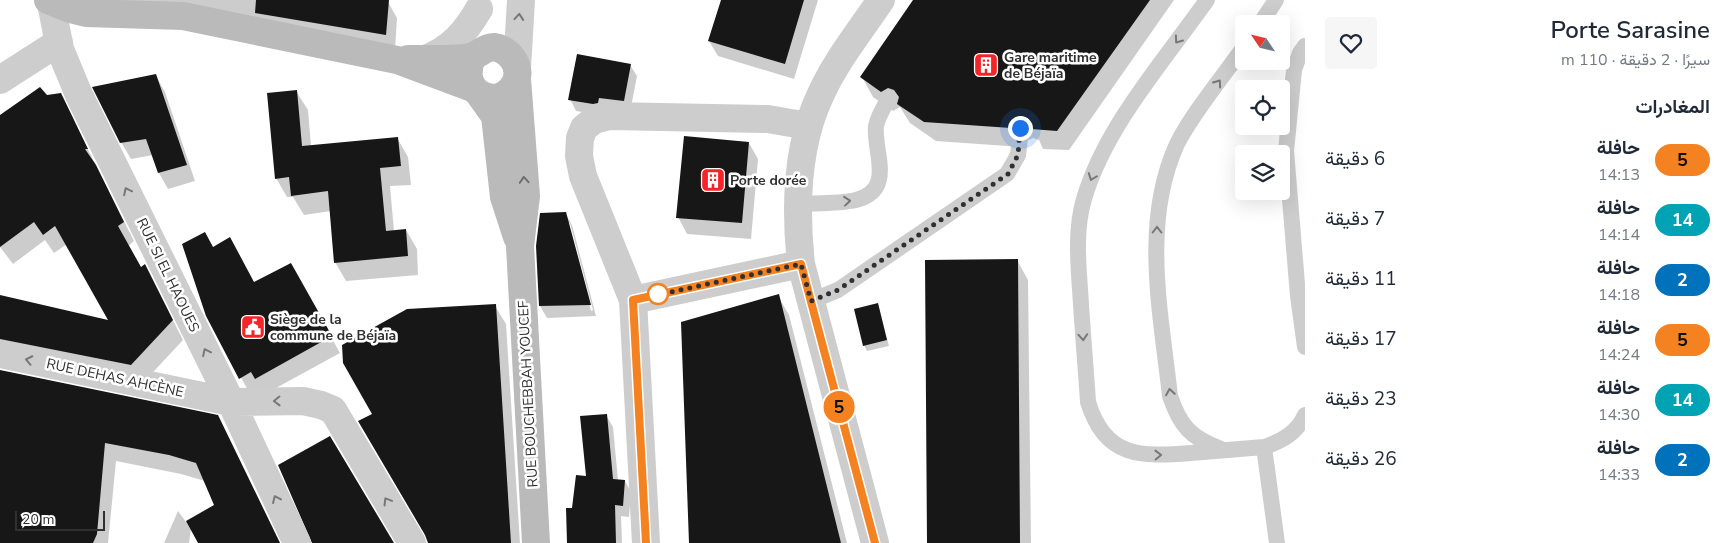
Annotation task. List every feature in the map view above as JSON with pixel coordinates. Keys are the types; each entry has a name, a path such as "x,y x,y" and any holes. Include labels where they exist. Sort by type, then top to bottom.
{"main road":[{"path":"50,1 86,13 183,16 396,60 491,98 502,96 511,90 517,74 513,58 504,50 494,47 483,50 473,56 396,60"},
{"path":"473,56 468,72 476,92"},
{"name":"RUE BOUCHEBBAH YOUCEF","path":"517,74 526,196 520,246 536,543"},
{"name":"RUE BOUCHEBBAH YOUCEF","path":"476,92 495,116 504,196 520,246"}],"street":[{"name":"RUE BOUCHEBBAH YOUCEF","path":"517,74 521,0"},
{"path":"875,543 801,264 798,204 801,163 808,126 824,88 881,0"},
{"name":"RUE SI EL HAOUES","path":"50,1 59,42 79,95 297,543"},
{"path":"473,56 481,5"},
{"path":"425,59 444,51 461,36 481,5"},
{"path":"0,80 59,42"},
{"path":"646,543 633,300 583,176 579,156 580,138 584,128 594,120 622,115 768,119 808,126"},
{"path":"633,300 801,264"},
{"name":"RUE DEHAS AHCÈNE","path":"0,354 230,402 303,401 333,410 412,543"}],"lane":[{"path":"1207,0 1125,115 1097,164 1083,200 1079,231 1078,270 1087,393 1094,421 1105,437 1120,448 1138,455 1158,456 1264,447 1280,442 1294,431 1305,414"},
{"path":"1266,15 1276,0"},
{"path":"1305,46 1300,53 1294,70 1286,151 1298,296 1305,347"},
{"path":"1235,60 1178,143 1164,178 1156,222 1157,269 1170,396 1176,414 1187,430 1203,442 1221,449 1240,449"},
{"path":"798,204 858,199 874,188 881,168 876,128 879,117 889,98"},
{"path":"811,301 838,290 1008,174 1018,155 1020,128"},
{"path":"1264,447 1277,543"}],"building":[{"path":"256,0 389,0 386,35 255,13"},
{"path":"721,0 804,0 785,64 708,41"},
{"name":"Gare maritime de Béjaïa","path":"913,0 1150,0 1057,131 1031,129 1027,121 1022,119 1013,123 1011,128 924,122 897,104 899,97 894,90 888,88 881,92 860,77"},
{"path":"577,54 631,64 624,101 599,98 598,103 593,104 568,100"},
{"path":"156,74 187,165 158,173 146,139 120,143 92,87"},
{"path":"40,87 47,95 61,93 88,149 85,149 96,165 124,222 118,226 141,267 145,264 173,320 131,365 0,339 0,295 108,320 55,226 43,235 34,222 0,247 0,115"},
{"path":"297,90 302,146 398,137 401,166 380,168 386,231 406,229 408,256 334,263 328,191 291,196 289,177 275,179 267,93"},
{"name":"Porte dorée","path":"684,136 749,142 742,223 676,218"},
{"path":"566,212 591,305 539,306 536,246 540,213"},
{"path":"205,232 213,247 230,237 254,282 291,263 332,336 255,379 251,372 239,379 206,316 182,244"},
{"path":"1018,259 1020,543 927,543 925,260"},
{"path":"779,294 841,543 689,543 681,322"},
{"path":"878,303 887,340 863,346 854,309"},
{"path":"496,304 511,543 428,543 358,421 372,414 343,363 342,345 407,309"},
{"path":"0,370 218,415 280,543 198,543 186,521 214,505 196,463 169,455 105,443 97,534 93,543 0,543"},
{"path":"607,414 613,479 625,480 623,506 615,505 616,543 567,543 566,508 572,508 576,475 586,476 580,416"},
{"path":"330,436 394,543 312,543 278,465"}],"bus line":[{"name":"5","path":"646,543 633,300 801,264 875,543"}],"place":[{"name":"Gare maritime de Béjaïa","path":"986,65"},
{"name":"Porte dorée","path":"713,180"},
{"name":"Siège de la commune de Béjaïa","path":"253,327"}],"route":[{"path":"658,294 652,296 801,264 811,301 838,290 1008,174 1018,155 1021,143 1020,128"}]}
